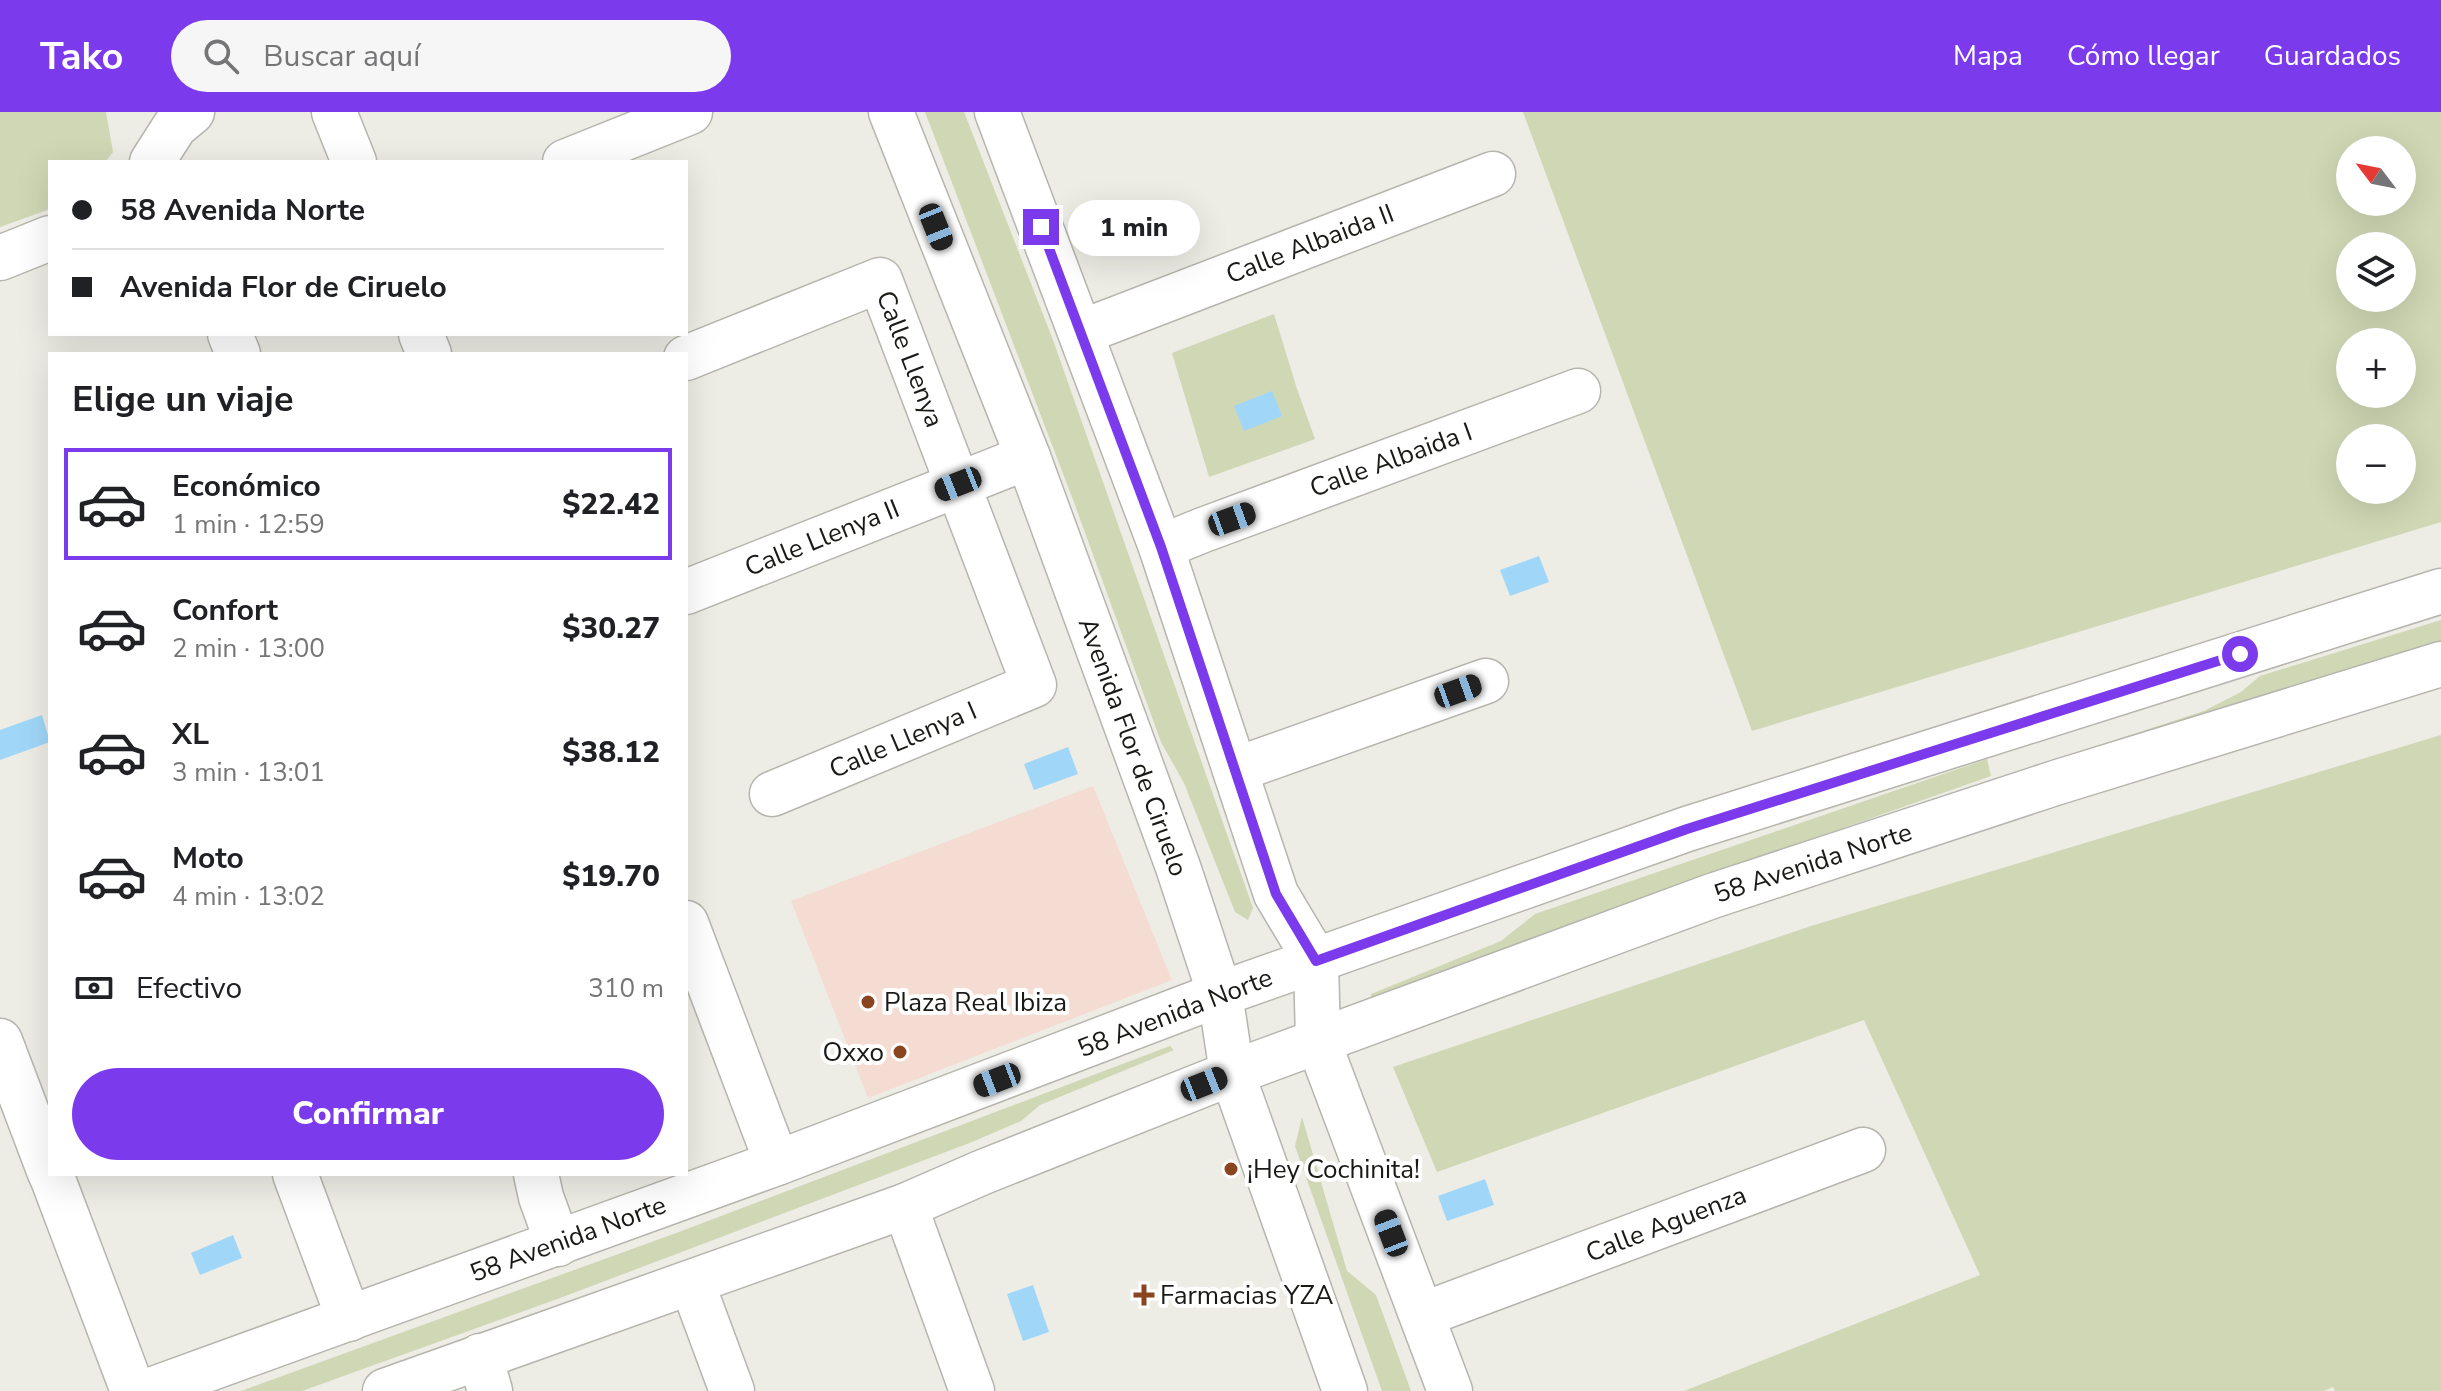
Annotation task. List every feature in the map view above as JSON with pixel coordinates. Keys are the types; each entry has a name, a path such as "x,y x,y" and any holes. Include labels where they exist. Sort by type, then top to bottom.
{"main road":[{"path":"143,112 151,160"},
{"path":"152,160 175,126 192,112"},
{"path":"334,112 353,160"},
{"path":"568,160 614,126 690,112"},
{"name":"Avenida Flor de Ciruelo","path":"891,112 1028,457 1178,867 1220,994 1232,1073 1345,1391"},
{"path":"1008,115 1082,332 1161,547 1276,894 1316,961 1318,1041 1450,1391"},
{"name":"Calle Albaida II","path":"1082,332 1493,174"},
{"path":"0,258 48,239"},
{"name":"Calle Llenya","path":"688,357 880,280 971,479 1034,685"},
{"name":"Calle Albaida I","path":"1161,547 1578,391"},
{"name":"Calle Llenya II","path":"688,591 1028,457"},
{"name":"58 Avenida Norte","path":"148,1391 777,1163 1220,994 1687,829 2441,591"},
{"name":"58 Avenida Norte","path":"385,1391 485,1373 692,1283 905,1206 1232,1073 1712,896 2055,783 2441,664"},
{"path":"1235,770 1486,681"},
{"name":"Calle Llenya I","path":"772,794 1034,685"},
{"path":"2034,718 2055,783"},
{"path":"688,928 777,1163"},
{"path":"0,1041 48,1168"},
{"name":"Calle Aguenza","path":"1422,1315 1863,1150"},
{"path":"51,1176 133,1391"},
{"path":"296,1176 349,1319"},
{"path":"538,1186 558,1244"},
{"path":"905,1206 972,1391"},
{"path":"692,1283 732,1391"}],"shaded area":[{"path":"1093,786 1172,980 868,1098 791,901"}],"green space":[{"path":"0,112 106,112 113,152 107,160 48,160 48,210 0,227"},
{"path":"925,112 964,112 1053,340 1253,908 1248,920 1235,912 1184,783 1161,742 1075,505"},
{"path":"1523,112 2441,112 2441,522 1752,731"},
{"path":"1274,314 1315,439 1209,477 1172,353"},
{"path":"2441,620 2441,643 2087,757 2087,749 2204,711 2241,692 2260,676"},
{"path":"2441,735 2441,1391 2335,1391 2333,1387 2324,1391 1684,1391 1980,1275 1864,1020 1437,1172 1393,1067 1811,926"},
{"path":"1987,759 1991,776 1704,877 1371,1000 1371,994 1501,941 1535,914"},
{"path":"1170,1046 1174,1050 1040,1105 1021,1121 972,1142 560,1298 302,1391 241,1391 679,1232"},
{"path":"1302,1117 1347,1271 1376,1295 1411,1391 1382,1391 1295,1146"}],"water":[{"path":"1272,391 1282,416 1244,431 1234,406"},
{"path":"1539,556 1549,582 1510,596 1500,570"},
{"path":"42,715 48,743 0,760 0,730"},
{"path":"1068,747 1078,774 1034,790 1024,764"},
{"path":"1485,1179 1494,1205 1447,1221 1438,1196"},
{"path":"233,1235 242,1258 200,1275 191,1253"},
{"path":"1033,1285 1049,1332 1023,1341 1007,1294"}],"place":[{"name":"Plaza Real Ibiza","path":"868,1002"},
{"name":"Oxxo","path":"900,1052"},
{"name":"¡Hey Cochinita!","path":"1231,1169"},
{"name":"Farmacias YZA","path":"1144,1295"}],"route":[{"path":"1041,227 1161,547 1276,894 1316,961 1687,829 2240,654"}]}
